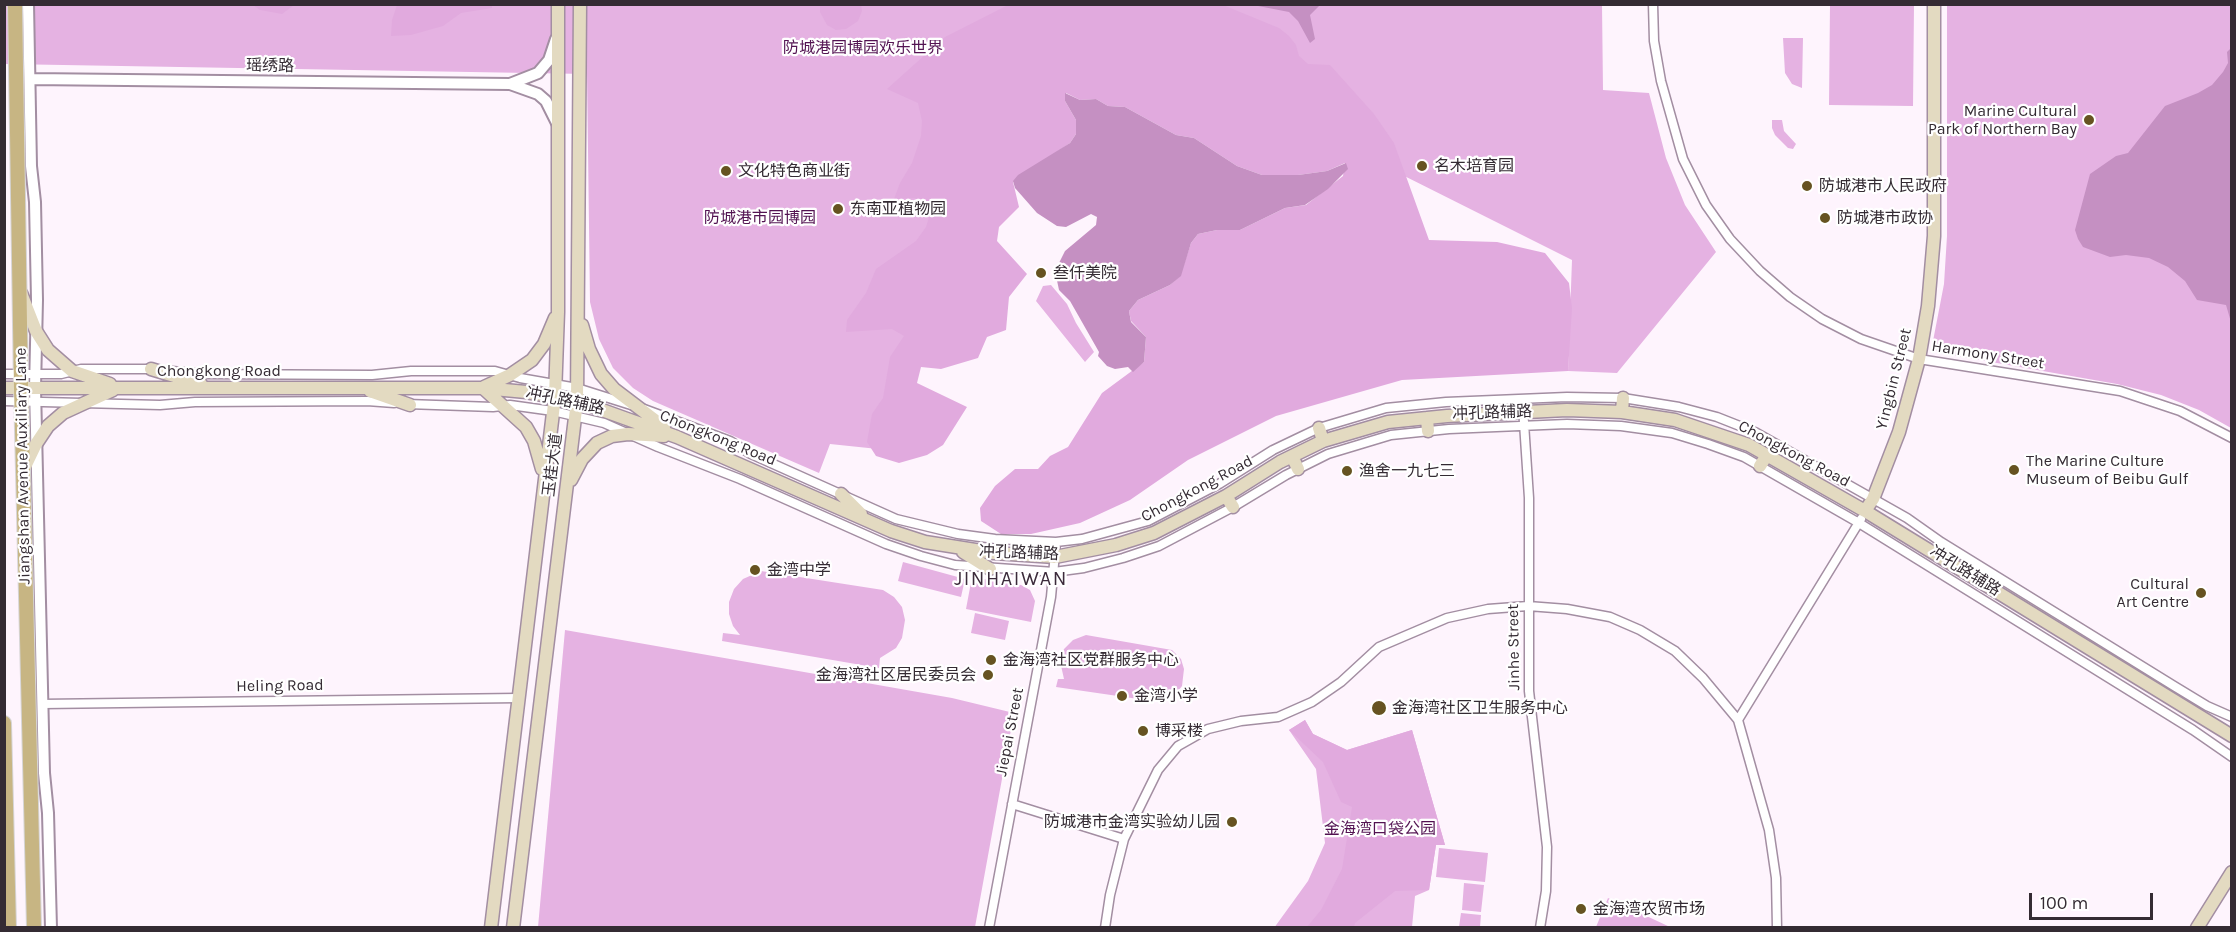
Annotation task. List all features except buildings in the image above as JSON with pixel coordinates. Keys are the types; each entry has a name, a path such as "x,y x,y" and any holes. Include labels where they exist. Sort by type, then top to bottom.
{"main road":[{"path":"15,4 20,290 27,390 23,471 33,604 34,927"},
{"name":"玉桂大道","path":"491,927 555,390 558,312 558,4"},
{"name":"玉桂大道","path":"513,927 577,394 580,4"},
{"name":"Yingbin Street","path":"1865,511 1873,499 1899,432 1919,359 1928,306 1934,236 1934,4"},
{"path":"558,33 580,32"},
{"path":"558,193 580,192"},
{"path":"20,290 36,331 48,350 72,371 120,388"},
{"path":"544,475 534,441 526,427 483,388 510,375 532,360 544,344 558,312"},
{"path":"578,314 589,349 601,374 633,405 677,437"},
{"path":"151,369 214,388"},
{"name":"Chongkong Road","path":"4,388 27,390 120,388 555,390 577,394 868,521 925,542 956,549 1055,557 1116,545 1154,533 1226,496 1292,456 1323,441 1388,422 1567,410 1622,412 1675,420 1713,431 1767,454 1865,511 2232,736"},
{"path":"23,471 48,426 63,413 120,388"},
{"path":"360,388 410,405"},
{"path":"1622,412 1623,398"},
{"path":"1427,418 1428,431"},
{"path":"1319,428 1323,441"},
{"path":"566,490 582,459 597,443 612,436 628,434 677,437"},
{"path":"1760,466 1767,454"},
{"path":"1292,456 1298,469"},
{"path":"841,494 868,521"},
{"path":"1226,496 1233,507"},
{"path":"956,549 990,569"},
{"path":"4,723 9,925"},
{"path":"2198,927 2232,872"},
{"path":"33,909 39,927"}],"street":[{"name":"Jiangshan Avenue Auxiliary Lane","path":"28,4 31,166 35,202 36,331 35,374 27,390 36,444 33,604 42,704 51,927"},
{"name":"Harmony Street","path":"1653,4 1654,41 1661,81 1683,159 1706,205 1731,238 1760,271 1790,297 1822,319 1861,339 1919,359 2120,391 2180,411 2232,438"},
{"path":"510,84 537,73 549,60 558,33"},
{"name":"瑶绣路","path":"30,79 510,84"},
{"path":"510,84 538,94 546,101 558,125"},
{"name":"冲孔路辅路","path":"35,374 151,369 202,374 372,375 411,371 495,371 555,390"},
{"name":"冲孔路辅路","path":"4,374 27,390 84,402 160,405 195,402 367,401 410,405 510,405 553,411 604,423 740,479 886,544 955,565 1054,572 1094,566 1159,546 1328,454 1391,435 1567,424 1620,426 1672,433 1744,457 1859,523 2193,730 2232,757"},
{"name":"冲孔路辅路","path":"4,401 27,390"},
{"name":"冲孔路辅路","path":"577,394 633,405 730,441 751,454 896,519 927,528 995,539 1056,542 1109,532 1148,521 1219,484 1273,450 1319,428 1386,408 1446,402 1567,397 1623,398 1678,407 1717,417 1755,432 1907,518 1941,542 2191,696 2232,717"},
{"name":"Jinhe Street","path":"1523,400 1529,498 1529,691 1547,847 1546,891 1540,927"},
{"name":"Yingbin Street","path":"1738,720 1865,511"},
{"name":"Jiepai Street","path":"989,927 1054,572 1056,542"},
{"path":"1105,927 1110,895 1124,839 1158,770 1178,746 1208,729 1241,721 1278,717 1312,702 1341,682 1379,647 1447,618 1488,609 1528,606 1567,609 1610,617 1640,630 1675,651 1738,720 1769,830 1776,878 1777,927"},
{"name":"Heling Road","path":"42,704 518,698"},
{"path":"1012,804 1124,839"}],"green space":[{"name":"防城港市园博园","path":"5,4 1602,5 1603,90 1649,93 1666,158 1685,205 1716,252 1617,373 1568,371 1572,260 1105,26 936,218 878,449 830,444 819,473 653,401 633,388 613,368 599,339 590,302 587,74 5,64"},
{"path":"492,4 492,8 461,13 443,26 411,35 391,36 392,20 397,5"},
{"path":"861,4 862,11 858,21 846,29 836,30 827,25 820,12 820,5"},
{"path":"1010,4 1223,5 1279,28 1296,45 1299,56 1308,64 1330,65 1374,114 1394,143 1429,240 1497,242 1545,253 1569,283 1572,308 1568,371 1402,380 1276,416 1188,460 1130,500 1080,523 1031,534 1001,534 981,521 980,508 995,486 1015,469 1038,469 1050,456 1068,447 1102,393 1144,362 1146,337 1131,321 1129,311 1138,300 1170,285 1180,276 1191,243 1198,234 1217,230 1240,230 1285,208 1306,205 1343,176 1345,163 1327,171 1298,175 1262,175 1237,166 1194,138 1176,135 1125,107 1108,106 1096,99 1080,100 1066,93 1065,101 1076,120 1076,134 1070,143 1013,182 1019,207 999,227 997,241 1027,274 1009,297 1006,330 987,337 978,358 941,369 921,367 917,383 967,407 943,445 927,455 899,463 876,456 867,442 872,414 883,398 890,357 904,336 892,329 846,332 847,320 866,293 876,269 916,241 926,227 932,208 930,203 914,198 894,199 912,163 921,136 922,121 918,103 887,89 945,37"},
{"path":"253,5 294,5 282,14 260,10"},
{"path":"1830,5 1914,5 1913,106 1829,105"},
{"name":"Marine Cultural Park of Northern Bay","path":"1947,5 2231,5 2231,428 2199,410 2161,395 2117,384 1940,353 1934,349 1933,341 1944,284 1947,236"},
{"path":"1783,38 1803,38 1802,88 1792,84 1785,73"},
{"path":"1772,120 1782,120 1784,131 1796,144 1793,149 1788,148 1775,135"},
{"path":"1051,285 1067,304 1094,352 1085,362 1036,301 1043,286"},
{"path":"903,562 965,579 961,597 898,581"},
{"path":"761,571 883,590 894,597 902,607 905,620 902,638 896,648 880,658 879,668 722,641 723,633 740,635 733,626 729,614 729,602 734,589 743,579"},
{"path":"972,577 1021,585 1030,590 1035,601 1031,622 966,609"},
{"path":"975,613 1009,621 1005,640 971,633"},
{"path":"565,630 952,698 1014,713 975,927 538,927"},
{"path":"1086,635 1172,650 1181,659 1184,669 1182,686 1173,697 1159,702 1056,687 1058,679 1064,679 1060,661 1064,649 1073,640"},
{"name":"金海湾口袋公园","path":"1305,720 1313,734 1347,750 1412,730 1445,845 1436,845 1429,890 1415,896 1412,927 1274,928 1308,881 1325,843 1316,769 1289,730"},
{"name":"金海湾口袋公园","path":"1305,720 1313,734 1347,750 1412,730 1445,845 1436,845 1429,890 1395,891 1355,923 1354,927 1307,927 1321,910 1342,869 1352,807 1341,802 1323,762 1289,730"},
{"path":"1439,848 1488,853 1485,882 1436,877"},
{"path":"1464,883 1484,885 1481,912 1462,910"},
{"path":"1608,898 1670,927 1596,927"},
{"path":"1461,913 1481,915 1480,927 1459,927"}],"shaded area":[{"path":"1253,5 1320,5 1310,15 1315,39 1310,43 1298,21 1289,12"},
{"path":"2231,48 2231,322 2226,305 2197,300 2185,281 2168,267 2149,258 2126,255 2110,257 2083,247 2075,230 2090,174 2116,156 2128,153 2165,106 2212,85 2228,63 2227,52"},
{"path":"1065,93 1080,100 1096,99 1108,106 1125,107 1176,135 1194,138 1237,166 1262,175 1298,175 1327,171 1346,163 1348,169 1328,189 1305,205 1285,208 1240,230 1217,230 1198,234 1191,243 1181,276 1170,285 1138,300 1129,311 1131,322 1146,337 1144,362 1133,372 1128,367 1115,369 1107,366 1098,356 1099,352 1070,301 1059,290 1055,271 1065,251 1096,225 1097,217 1091,214 1066,227 1057,226 1037,213 1015,188 1013,181 1018,175 1070,143 1076,134 1076,120 1065,101"}],"place":[{"name":"Marine Cultural Park of Northern Bay","path":"2089,120"},
{"name":"名木培育园","path":"1422,166"},
{"name":"文化特色商业街","path":"726,171"},
{"name":"防城港市人民政府","path":"1807,186"},
{"name":"东南亚植物园","path":"838,209"},
{"name":"防城港市政协","path":"1825,218"},
{"name":"叁仟美院","path":"1041,273"},
{"name":"The Marine Culture Museum of Beibu Gulf","path":"2014,470"},
{"name":"渔舍一九七三","path":"1347,471"},
{"name":"金湾中学","path":"755,570"},
{"name":"Cultural Art Centre","path":"2201,593"},
{"name":"金海湾社区党群服务中心","path":"991,660"},
{"name":"金海湾社区居民委员会","path":"988,675"},
{"name":"金湾小学","path":"1122,696"},
{"name":"金海湾社区卫生服务中心","path":"1379,708"},
{"name":"博采楼","path":"1143,731"},
{"name":"防城港市金湾实验幼儿园","path":"1232,822"},
{"name":"金海湾农贸市场","path":"1581,909"}],"district":[{"name":"JINHAIWAN","path":"1011,579"}],"park label":[{"name":"防城港园博园欢乐世界","path":"863,48"}]}
